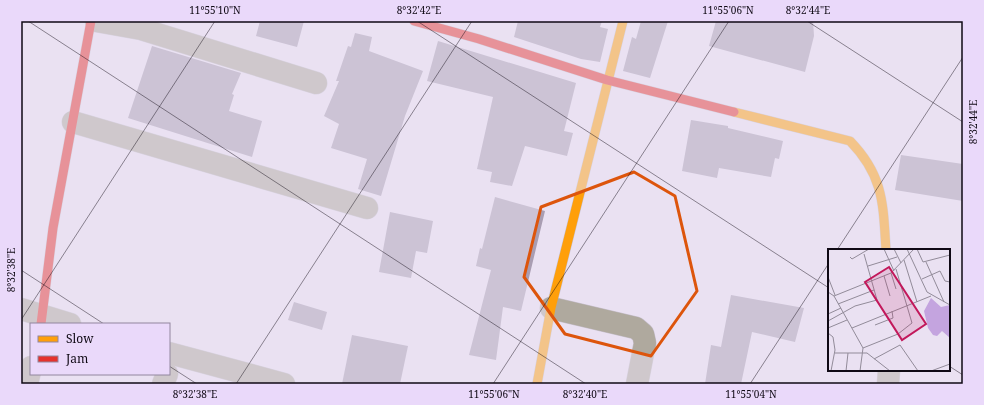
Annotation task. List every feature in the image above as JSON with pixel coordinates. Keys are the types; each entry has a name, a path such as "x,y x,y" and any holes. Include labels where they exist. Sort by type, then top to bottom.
{"street":[{"path":"42,320 53,228 91,21"},
{"path":"96,21 141,28 316,83"},
{"path":"414,21 479,39 608,80 850,141 863,153 873,167 881,190 886,249"},
{"path":"536,384 551,308 623,21"},
{"path":"73,122 367,208"},
{"path":"551,308 636,328 643,334 645,343 637,384"},
{"path":"21,309 42,320 63,323"},
{"path":"170,362 284,384"},
{"path":"27,384 30,371"},
{"path":"888,384 889,371"}],"highlighted area":[{"path":"634,172 675,196 697,291 651,356 565,334 524,277 541,207"}],"building":[{"path":"260,21 304,21 297,47 256,36"},
{"path":"518,21 602,21 600,27 608,29 600,62 581,59 514,37"},
{"path":"641,21 668,21 650,78 623,71 632,37 636,39"},
{"path":"716,21 813,21 814,36 805,72 709,46"},
{"path":"355,33 372,37 369,51 423,71 405,116 381,196 358,189 367,159 331,148 339,124 324,116 339,81 336,81 348,46 351,47"},
{"path":"438,41 576,83 564,131 573,133 567,156 525,146 512,186 490,182 492,172 477,169 493,97 427,81"},
{"path":"152,46 241,73 232,94 234,95 229,111 262,121 252,157 128,118"},
{"path":"691,120 728,126 728,128 783,141 779,159 775,158 771,177 719,168 717,178 682,171"},
{"path":"901,155 963,164 963,201 895,190"},
{"path":"495,197 545,211 521,311 503,307 496,360 469,355 491,270 476,266 480,248 482,249"},
{"path":"390,212 433,221 427,253 416,251 411,278 379,272"},
{"path":"731,295 804,308 795,342 752,332 741,384 705,384 711,345 721,347"},
{"path":"294,302 327,312 322,330 288,320"},
{"path":"352,335 408,346 400,384 342,384"}],"traffic: slow":[{"path":"537,384 551,308 623,21"},
{"path":"734,112 850,141 870,166 880,191 884,218 886,249"}],"traffic: jam":[{"path":"41,323 53,228 91,21"},
{"path":"414,21 479,39 607,80 734,112"}]}
